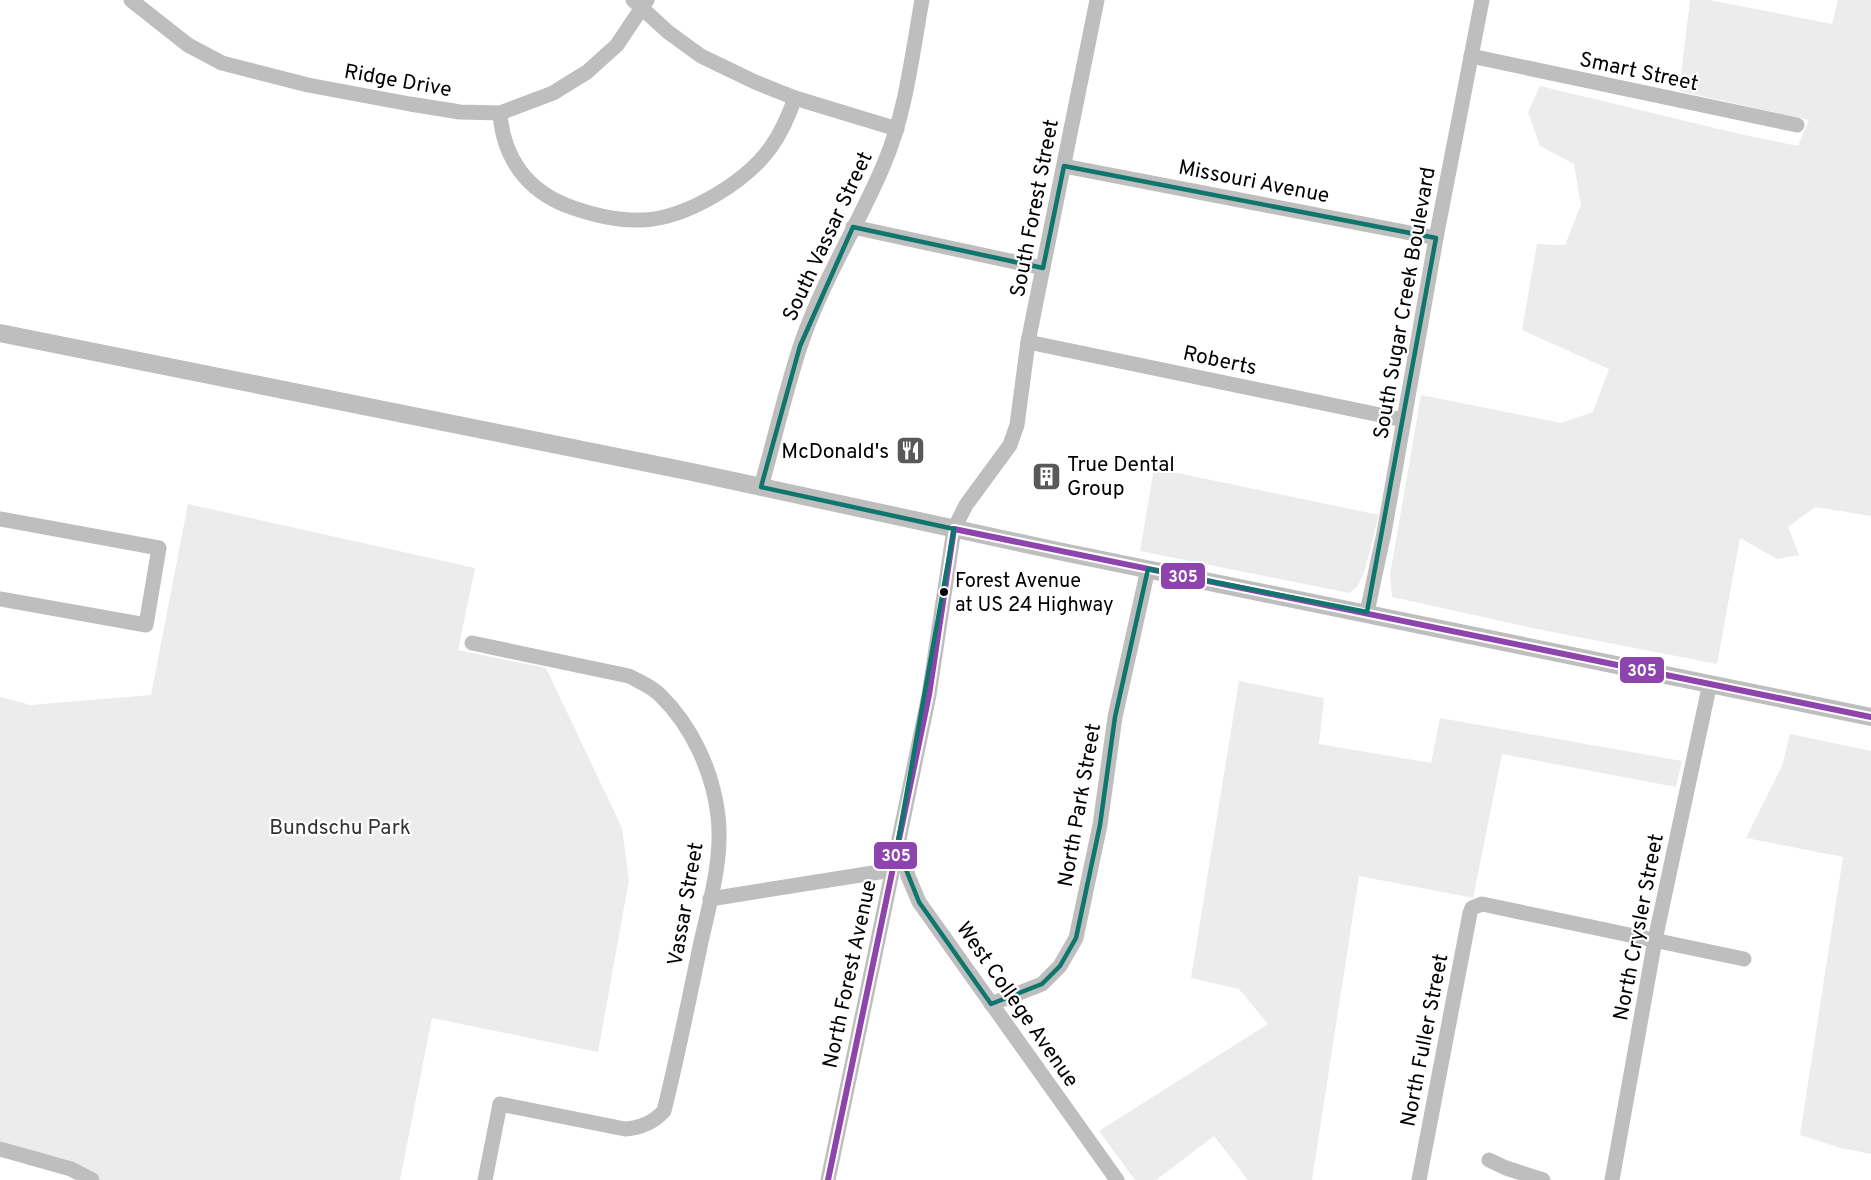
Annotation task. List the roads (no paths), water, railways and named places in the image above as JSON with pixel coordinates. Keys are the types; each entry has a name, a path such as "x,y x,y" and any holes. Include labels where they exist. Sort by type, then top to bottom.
{"main road":[{"path":"0,333 1871,717"}],"street":[{"name":"Ridge Drive","path":"131,0 188,45 222,63 308,86 460,112 500,113 553,93 587,72 617,45 640,3"},
{"name":"South Vassar Street","path":"761,488 800,346 819,298 884,164 897,129 906,93 922,0"},
{"name":"South Forest Street","path":"954,529 966,506 1010,445 1017,425 1028,342 1097,0"},
{"name":"South Sugar Creek Boulevard","path":"1367,612 1384,533 1436,238 1482,0"},
{"path":"640,3 668,32 701,56 795,98 897,129"},
{"name":"Smart Street","path":"1471,56 1797,125"},
{"path":"500,113 501,129 509,153 535,189 555,201 586,213 618,219 644,220 663,217 690,208 716,196 739,179 771,148 795,98"},
{"name":"Missouri Avenue","path":"1064,166 1436,238"},
{"path":"853,227 1043,268"},
{"name":"Roberts","path":"1028,342 1404,420"},
{"path":"0,519 159,548 146,625 0,599"},
{"name":"North Forest Avenue","path":"828,1180 929,695 954,529"},
{"name":"North Park Street","path":"991,1004 1042,984 1060,966 1076,938 1100,825 1115,717 1148,569"},
{"name":"Vassar Street","path":"472,643 629,676 648,685 660,695 681,721 698,747 714,791 719,844 710,899 664,1111 658,1118 640,1128 626,1129 500,1104 485,1180"},
{"name":"North Crysler Street","path":"1612,1180 1655,940 1710,683"},
{"name":"West College Avenue","path":"897,847 903,855 908,876 920,902 1117,1180"},
{"path":"710,899 892,870"},
{"name":"North Fuller Street","path":"1419,1180 1470,913 1473,908 1482,904 1655,940"},
{"path":"1655,940 1744,959"},
{"path":"0,1149 71,1169 92,1180"},
{"path":"1489,1160 1543,1180"}],"place":[{"name":"McDonald's","path":"910,451"},
{"name":"True Dental Group","path":"1046,476"},
{"name":"Forest Avenue at US 24 Highway","path":"944,592"}],"park label":[{"name":"Bundschu Park","path":"340,827"}]}
